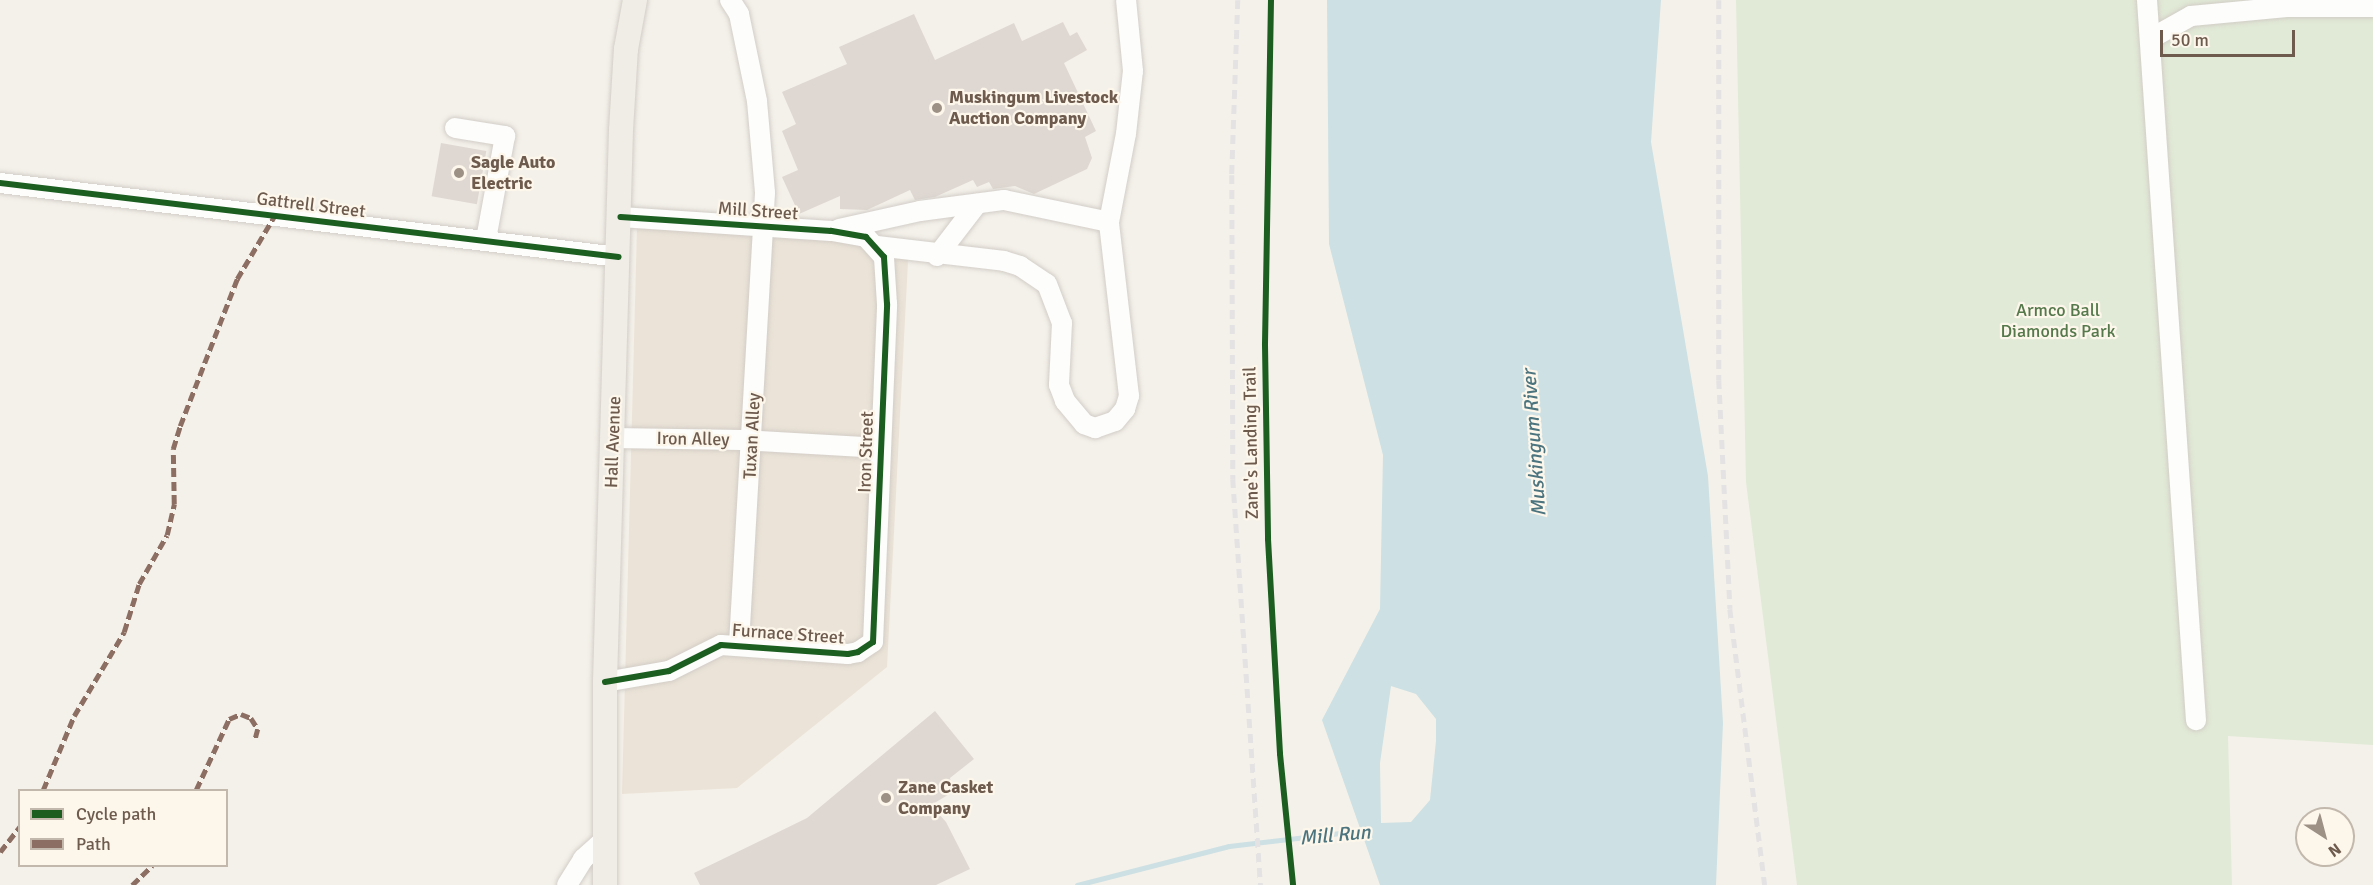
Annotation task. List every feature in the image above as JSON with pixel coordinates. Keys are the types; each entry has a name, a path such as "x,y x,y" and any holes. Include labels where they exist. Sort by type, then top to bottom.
{"main road":[{"name":"Hall Avenue","path":"605,885 605,682 620,217 626,49 635,0"}],"street":[{"name":"Tuxan Alley","path":"730,0 739,15 757,101 764,170 752,442 739,645"},
{"path":"831,231 920,211 977,204 1026,203 1108,222 1126,134 1133,71 1126,0"},
{"path":"2147,0 2196,720"},
{"path":"2150,39 2191,16 2287,8 2373,8"},
{"path":"455,128 505,136 486,240"},
{"name":"Gattrell Street","path":"0,183 619,257"},
{"path":"937,256 977,204"},
{"name":"Mill Street","path":"620,217 831,231 866,237 880,251 1004,261 1020,266 1047,284 1062,323 1059,385 1065,401 1084,424 1106,427 1125,409 1128,396 1108,222"},
{"name":"Iron Street","path":"868,648 876,634 887,292 880,251"},
{"name":"Iron Alley","path":"613,438 881,448"},
{"name":"Furnace Street","path":"605,682 669,671 707,650 739,645 848,654 868,648"},
{"path":"567,885 583,860 605,839"}],"shaded area":[{"path":"637,228 909,242 887,667 737,788 622,794"}],"green space":[{"name":"Armco Ball Diamonds Park","path":"1736,0 2373,0 2373,745 2228,736 2232,885 1797,885 1746,482"}],"water":[{"name":"Muskingum River","path":"1327,0 1661,0 1651,142 1708,476 1723,723 1716,885 1380,885 1322,720 1380,609 1383,455 1329,244","holes":["1391,686 1416,694 1436,719 1430,800 1411,822 1381,823 1380,763"]}],"building":[{"name":"Muskingum Livestock Auction Company","path":"914,14 935,60 1014,23 1022,41 1063,22 1070,36 1077,32 1087,50 1064,63 1096,131 1085,137 1092,158 1087,169 1034,194 1015,186 993,189 989,182 977,187 973,180 935,197 915,200 910,190 867,210 840,209 840,196 799,214 782,177 798,170 782,131 796,124 782,92 847,64 839,47"},
{"name":"Sagle Auto Electric","path":"441,143 486,151 477,204 432,196"},
{"name":"Zane Casket Company","path":"935,711 974,759 950,778 953,792 931,805 946,822 970,869 936,885 700,885 694,873 807,818"}],"waterway":[{"name":"Mill Run","path":"1077,885 1229,846 1366,830"}],"railway":[{"path":"1238,0 1232,175 1233,479 1261,885"},
{"path":"1719,0 1719,380 1730,609 1765,885"}],"marked path":[{"path":"43,789 74,716 124,632 139,584 167,535 174,504 173,449 180,426 237,279 275,215"},
{"path":"196,789 229,719 241,714 251,718 258,729 255,740"},
{"path":"0,852 18,829"},
{"path":"132,885 151,867"}],"cycle path":[{"name":"Zane's Landing Trail","path":"1271,0 1265,345 1268,539 1280,754 1293,885"},
{"path":"0,183 619,257"},
{"path":"605,682 669,671 721,645 848,654 858,652 873,642 887,304 884,257 866,237 831,231 620,217"}],"place":[{"name":"Muskingum Livestock Auction Company","path":"937,108"},
{"name":"Sagle Auto Electric","path":"459,173"},
{"name":"Zane Casket Company","path":"886,798"}]}
